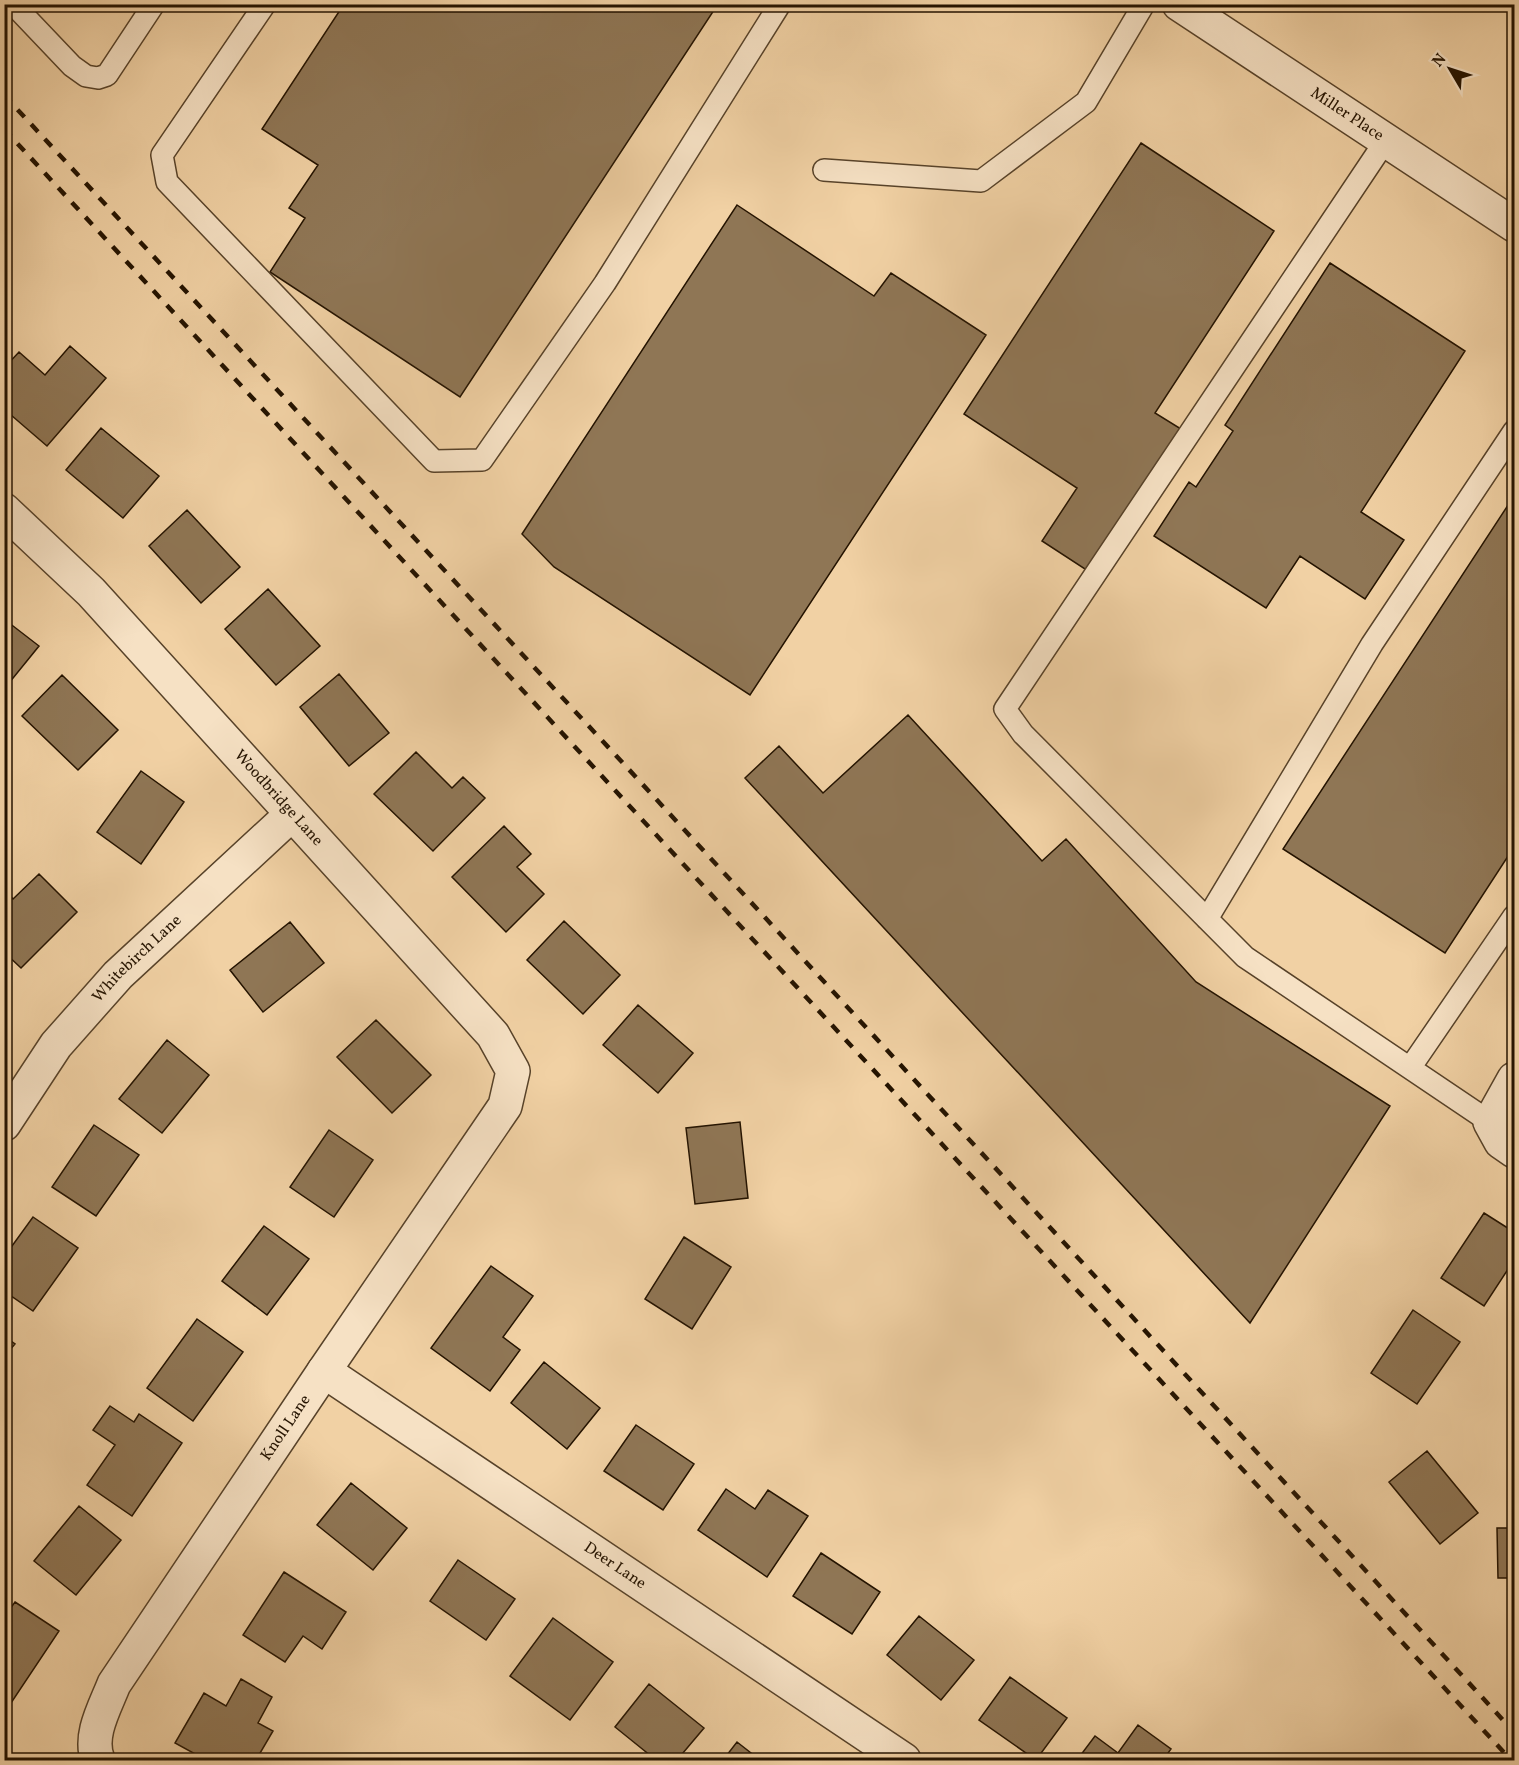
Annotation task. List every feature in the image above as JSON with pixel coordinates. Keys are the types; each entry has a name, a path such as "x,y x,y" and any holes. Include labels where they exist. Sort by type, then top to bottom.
{"street":[{"name":"Miller Place","path":"1179,4 1515,225"},
{"name":"Woodbridge Lane","path":"4,510 91,592 493,1035 513,1071 505,1106"},
{"name":"Whitebirch Lane","path":"4,1124 56,1045 118,975 292,814"},
{"path":"1514,1080 1490,1122 1501,1142 1515,1151"},
{"name":"Knoll Lane","path":"98,1761 95,1754 97,1729 114,1684 505,1106"},
{"name":"Deer Lane","path":"324,1371 904,1761"}],"lane":[{"path":"13,4 72,66 86,76 98,78 107,75 154,4"},
{"path":"265,4 162,155 167,182 434,461 482,460 605,283 780,4"},
{"path":"824,170 981,182 1086,102 1144,4"},
{"path":"1386,140 1005,709 1023,734 1245,957 1490,1122"},
{"path":"1207,919 1372,644 1515,431"},
{"path":"1410,1068 1515,916"}],"building":[{"path":"344,4 718,4 460,397 270,272 305,218 289,208 318,165 262,129"},
{"path":"1141,143 1274,231 1155,413 1181,429 1088,571 1042,541 1077,488 964,414"},
{"path":"737,205 874,296 891,273 986,335 750,695 554,567 522,534"},
{"path":"1330,263 1465,351 1361,512 1404,540 1365,599 1300,556 1266,608 1154,536 1189,482 1196,487 1233,431 1225,425"},
{"path":"70,346 106,378 47,446 4,409 4,368 19,352 45,375"},
{"path":"101,428 159,476 123,518 66,470"},
{"path":"1514,496 1514,847 1445,953 1283,849"},
{"path":"187,510 240,567 201,603 149,546"},
{"path":"268,589 320,646 276,685 225,629"},
{"path":"4,619 39,646 5,688 4,687"},
{"path":"339,674 389,733 349,766 300,707"},
{"path":"62,675 118,730 78,770 22,716"},
{"path":"908,715 1042,861 1066,839 1196,982 1390,1106 1250,1323 745,778 779,746 823,793"},
{"path":"416,752 452,788 463,777 485,798 433,851 374,794"},
{"path":"141,771 184,802 141,864 97,832"},
{"path":"504,826 531,854 517,867 544,894 506,932 452,877"},
{"path":"39,874 77,912 21,968 4,952 4,890 13,899"},
{"path":"564,921 620,975 583,1014 527,960"},
{"path":"290,922 324,963 263,1012 230,970"},
{"path":"638,1005 693,1053 658,1093 603,1045"},
{"path":"376,1020 431,1075 392,1113 337,1057"},
{"path":"167,1040 209,1075 162,1133 119,1099"},
{"path":"740,1122 748,1198 695,1204 686,1128"},
{"path":"94,1125 139,1155 96,1216 52,1187"},
{"path":"329,1130 373,1160 334,1217 290,1187"},
{"path":"1484,1213 1514,1232 1514,1260 1484,1306 1441,1278"},
{"path":"33,1217 78,1248 33,1311 4,1291 4,1257"},
{"path":"264,1226 309,1259 267,1315 222,1281"},
{"path":"684,1237 731,1267 692,1329 645,1299"},
{"path":"491,1266 533,1296 503,1337 520,1350 490,1391 431,1348"},
{"path":"1413,1310 1460,1342 1417,1404 1371,1373"},
{"path":"197,1319 243,1352 193,1421 147,1388"},
{"path":"4,1336 15,1344 4,1357"},
{"path":"544,1362 600,1408 567,1449 511,1403"},
{"path":"110,1406 134,1422 139,1414 182,1443 132,1516 87,1485 115,1445 93,1430"},
{"path":"636,1425 694,1464 663,1510 604,1471"},
{"path":"1427,1451 1478,1513 1440,1544 1389,1482"},
{"path":"351,1483 407,1528 373,1570 317,1525"},
{"path":"726,1489 755,1509 768,1490 808,1516 767,1577 698,1530"},
{"path":"79,1506 121,1540 76,1595 34,1561"},
{"path":"1497,1528 1514,1528 1514,1578 1498,1578"},
{"path":"821,1553 880,1592 852,1634 793,1596"},
{"path":"458,1560 515,1599 486,1640 430,1601"},
{"path":"284,1572 346,1612 322,1649 303,1636 285,1662 243,1635"},
{"path":"15,1602 59,1631 9,1706 4,1703 4,1617"},
{"path":"919,1616 974,1660 941,1700 887,1655"},
{"path":"553,1618 613,1662 570,1720 510,1676"},
{"path":"1010,1677 1067,1718 1036,1760 979,1720"},
{"path":"241,1679 272,1697 258,1723 273,1731 256,1760 206,1760 175,1743 204,1693 226,1706"},
{"path":"649,1684 704,1728 677,1760 656,1760 615,1727"},
{"path":"1138,1725 1171,1749 1163,1760 1077,1760 1095,1736 1118,1753"},
{"path":"737,1742 760,1760 723,1760"}],"railway":[{"path":"4,95 622,762 1514,1732"},
{"path":"4,129 1511,1760"}]}
